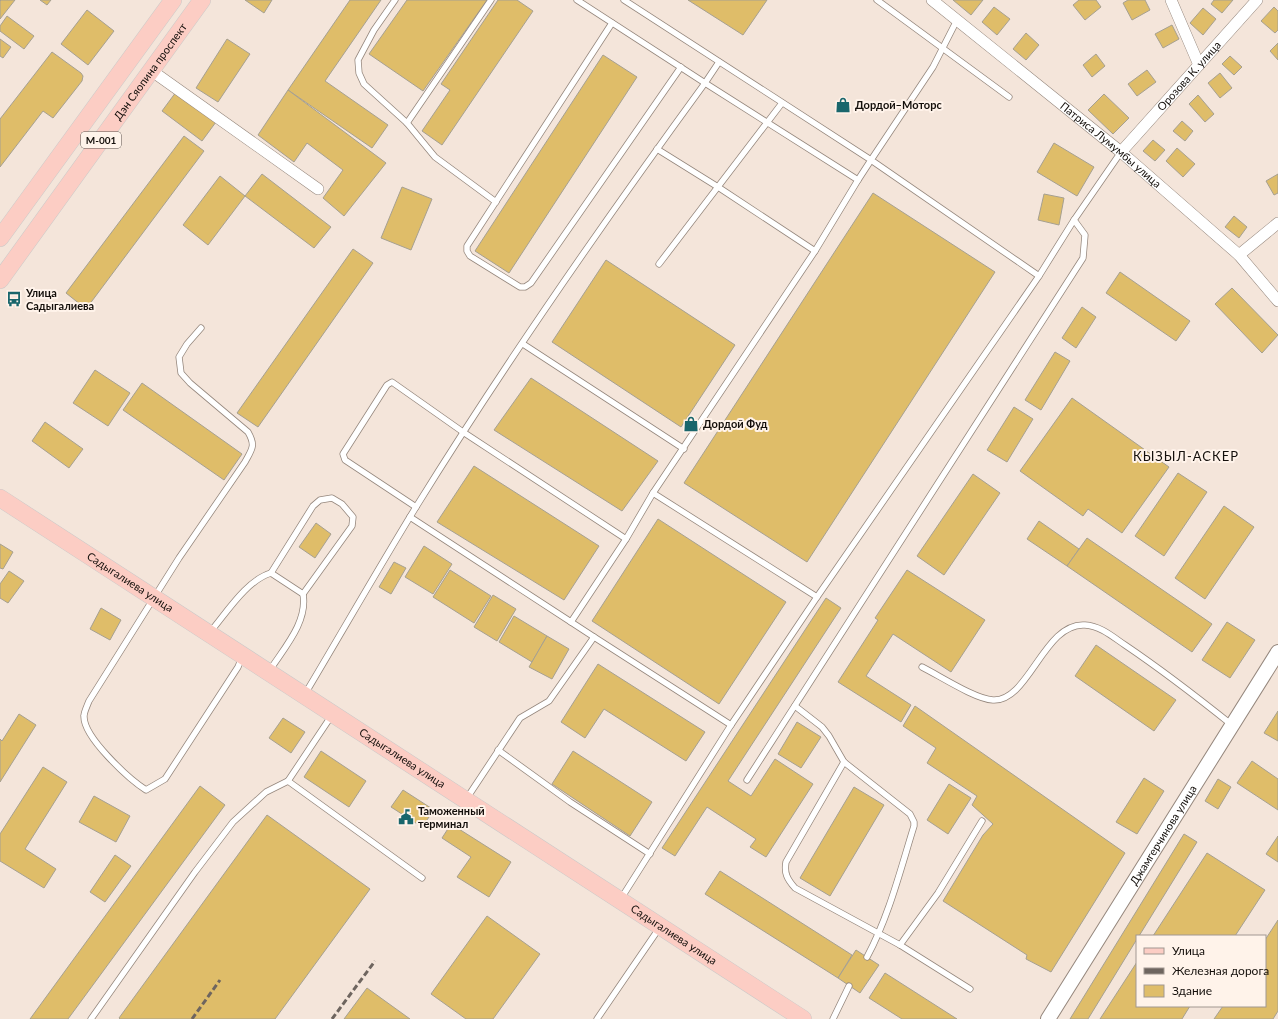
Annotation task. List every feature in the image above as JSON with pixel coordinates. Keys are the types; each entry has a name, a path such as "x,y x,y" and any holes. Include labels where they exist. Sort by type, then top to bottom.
{"main road":[{"name":"M-001","path":"0,238 173,0"},
{"name":"Дэн Сяопина проспект","path":"0,280 202,0"},
{"name":"Садыгалиева улица","path":"0,498 334,712 466,800 803,1019"}],"street":[{"name":"Патриса Лумумбы улица","path":"932,0 1121,152 1239,255 1278,301"},
{"path":"1171,0 1199,65"},
{"name":"Орозова К. улица","path":"1121,152 1257,0"},
{"path":"152,71 318,189"},
{"path":"1239,255 1278,223"},
{"name":"Джамгерчинова улица","path":"1048,1019 1278,652"}],"lane":[{"path":"395,0 374,30 358,60 359,73 364,84 384,100 407,123 436,157 496,202"},
{"path":"407,123 491,0"},
{"path":"577,0 767,124 858,180"},
{"path":"624,0 871,160 1039,276"},
{"path":"876,0 1009,97"},
{"path":"571,622 626,540 653,492 684,449 815,251 858,180 933,67 957,20"},
{"path":"612,23 467,246 466,251 470,256 520,286 525,287 531,283 681,67"},
{"path":"304,694 416,507 463,432 657,149 719,62"},
{"path":"659,264 782,103"},
{"path":"657,149 815,251"},
{"path":"620,900 731,725 817,597 1039,276 1074,220 1121,152"},
{"path":"746,780 1083,258 1085,235 1074,220"},
{"path":"200,328 179,357 181,373 190,383 248,432 253,441 253,447 245,462 154,598 89,702 84,717 91,738 135,783 146,790 165,779 238,667 243,654"},
{"path":"523,344 684,449"},
{"path":"416,507 345,460 343,454 387,385 392,382 463,432 626,540"},
{"path":"653,492 817,597"},
{"path":"210,633 248,587 260,576 270,573 313,506 320,500 332,498 342,504 352,517 352,526 303,594"},
{"path":"410,517 731,725"},
{"path":"269,670 302,620 305,604 303,594 270,573"},
{"path":"922,667 978,696 994,700 1005,698 1016,690 1058,635 1071,627 1084,624 1098,627 1155,665 1232,725"},
{"path":"466,800 520,718 552,698 594,637"},
{"path":"795,706 822,727 844,762 910,814 915,824 880,934 867,957"},
{"path":"91,1019 194,872 233,822 266,792 288,781 334,712"},
{"path":"498,750 570,802 650,854"},
{"path":"844,762 786,862 785,870 788,880 795,888 900,945 970,989"},
{"path":"288,781 422,878"},
{"path":"900,945 938,893 982,821"},
{"path":"597,1019 661,926"},
{"path":"833,1019 849,986"}],"building":[{"path":"15,0 0,19 0,1"},
{"path":"40,0 51,0 47,5"},
{"path":"245,0 272,0 264,13"},
{"path":"350,0 381,0 325,81 388,125 372,148 288,90"},
{"path":"407,0 487,0 423,91 369,54"},
{"path":"498,0 517,0 533,11 442,145 422,131 450,90 441,84"},
{"path":"688,0 767,0 743,35"},
{"path":"953,0 983,0 971,15"},
{"path":"1079,0 1096,0 1101,7 1085,20 1073,5"},
{"path":"1128,0 1145,0 1150,10 1132,20 1123,3"},
{"path":"1214,0 1233,0 1222,13 1211,4"},
{"path":"994,7 1010,19 997,35 982,22"},
{"path":"1274,7 1278,11 1278,30 1275,33 1261,21"},
{"path":"1203,8 1216,19 1203,35 1190,23"},
{"path":"87,10 114,31 88,65 61,44"},
{"path":"7,16 34,36 24,49 0,31 0,26"},
{"path":"1172,25 1179,39 1163,48 1155,34"},
{"path":"1026,33 1039,45 1026,60 1013,49"},
{"path":"0,39 11,47 3,58 0,56"},
{"path":"227,39 250,54 218,102 196,88"},
{"path":"1278,43 1278,60 1270,51"},
{"path":"52,52 81,73 83,76 82,81 53,118 43,111 0,167 0,119"},
{"path":"1096,54 1105,66 1092,77 1083,65"},
{"path":"603,55 637,77 509,273 475,251"},
{"path":"1230,56 1242,67 1234,75 1222,64"},
{"path":"1147,70 1156,82 1137,96 1128,84"},
{"path":"1220,73 1232,88 1220,98 1208,83"},
{"path":"288,90 386,163 344,216 323,198 343,170 307,143 294,162 258,135"},
{"path":"176,92 216,122 202,141 162,111"},
{"path":"1104,94 1129,118 1113,134 1088,110"},
{"path":"1198,95 1214,114 1205,122 1189,104"},
{"path":"1182,121 1193,131 1185,141 1173,131"},
{"path":"184,136 204,151 86,309 66,293"},
{"path":"1153,140 1165,150 1155,161 1143,151"},
{"path":"1054,143 1094,167 1077,196 1037,172"},
{"path":"1177,148 1195,164 1183,177 1166,161"},
{"path":"262,174 331,227 314,248 245,196"},
{"path":"1278,174 1278,193 1274,195 1266,181"},
{"path":"220,176 245,196 208,245 183,225"},
{"path":"402,187 432,199 411,250 381,238"},
{"path":"873,193 995,272 807,562 684,483"},
{"path":"1044,194 1064,198 1059,225 1038,220"},
{"path":"1234,216 1247,227 1239,238 1225,227"},
{"path":"353,249 373,263 258,427 237,413"},
{"path":"606,260 735,345 681,427 552,342"},
{"path":"1120,272 1190,321 1176,341 1106,293"},
{"path":"1232,288 1278,335 1262,353 1215,304"},
{"path":"1082,307 1096,317 1076,348 1062,338"},
{"path":"1055,352 1070,361 1041,410 1025,400"},
{"path":"95,370 130,393 108,426 73,403"},
{"path":"531,378 658,461 622,511 494,430"},
{"path":"142,383 242,454 224,480 123,410"},
{"path":"1072,398 1169,467 1122,533 1088,509 1083,516 1020,471"},
{"path":"1014,407 1033,419 1007,462 987,450"},
{"path":"45,422 83,449 69,468 32,441"},
{"path":"474,466 599,546 564,600 437,522"},
{"path":"1178,473 1207,492 1164,556 1135,536"},
{"path":"973,474 1000,493 944,575 917,556"},
{"path":"1224,506 1254,527 1205,599 1175,578"},
{"path":"658,519 786,602 719,704 592,621"},
{"path":"1039,521 1079,549 1067,566 1027,539"},
{"path":"316,523 331,534 315,558 299,547"},
{"path":"1087,538 1212,624 1192,652 1067,566"},
{"path":"0,544 13,552 3,569 0,568"},
{"path":"424,546 452,564 433,594 405,577"},
{"path":"394,562 406,568 391,594 379,587"},
{"path":"450,570 491,596 474,623 433,597"},
{"path":"907,570 985,620 951,672 893,634 866,676 911,705 901,722 838,682 878,620 875,618"},
{"path":"9,571 24,581 8,603 0,598 0,584"},
{"path":"493,595 516,609 497,641 474,627"},
{"path":"826,598 841,608 728,781 751,796 775,759 813,784 766,857 750,847 756,839 707,807 675,856 662,848"},
{"path":"101,608 121,620 110,640 90,629"},
{"path":"514,616 547,636 532,662 499,642"},
{"path":"1227,622 1255,640 1230,678 1202,660"},
{"path":"547,636 569,649 552,679 529,667"},
{"path":"1096,645 1176,700 1154,731 1075,676"},
{"path":"598,664 705,732 686,761 604,709 585,738 561,722"},
{"path":"915,706 1125,853 1051,972 1026,959 1027,955 943,901 983,835 993,824 972,805 977,796 927,763 936,748 903,726"},
{"path":"1278,711 1278,741 1264,733"},
{"path":"19,714 36,725 0,782 0,739 2,741"},
{"path":"283,718 305,732 291,753 269,738"},
{"path":"797,722 821,737 801,768 778,754"},
{"path":"321,751 366,781 349,807 304,777"},
{"path":"573,751 652,802 630,836 552,784"},
{"path":"1252,761 1278,779 1278,810 1237,783"},
{"path":"43,767 67,782 25,849 56,869 44,888 0,861 0,834"},
{"path":"1144,778 1164,791 1137,834 1116,822"},
{"path":"1218,779 1231,787 1218,809 1205,801"},
{"path":"949,784 971,798 948,834 927,820"},
{"path":"200,786 225,805 68,1019 30,1019"},
{"path":"854,787 884,805 830,896 800,878"},
{"path":"403,790 434,810 422,827 391,807"},
{"path":"94,796 130,816 116,842 79,822"},
{"path":"267,815 370,889 275,1019 120,1019 119,1018"},
{"path":"451,824 511,862 489,897 457,877 471,857 442,838"},
{"path":"1184,834 1197,842 1140,935 1136,935 1136,941 1088,1019 1070,1019"},
{"path":"1278,836 1278,862 1266,854"},
{"path":"1207,853 1265,890 1236,935 1154,935"},
{"path":"115,855 131,866 105,902 90,892"},
{"path":"720,871 852,955 838,978 705,894"},
{"path":"487,916 540,954 493,1019 466,1019 431,994"},
{"path":"1278,920 1278,1011 1273,1019 1214,1019 1222,1007 1266,1007 1266,938"},
{"path":"856,950 879,965 860,993 838,978"},
{"path":"1136,964 1136,1007 1189,1007 1182,1019 1100,1019"},
{"path":"885,973 957,1019 902,1019 869,998"},
{"path":"367,988 410,1019 344,1019"}],"railway":[{"path":"332,1019 375,961"},
{"path":"192,1019 220,980"}],"place":[{"name":"Дордой–Моторс","path":"843,105"},
{"name":"Улица Садыгалиева","path":"14,299"},
{"name":"Дордой Фуд","path":"691,424"},
{"name":"Таможенный терминал","path":"406,817"}],"district":[{"name":"КЫЗЫЛ-АСКЕР","path":"1186,456"}]}
